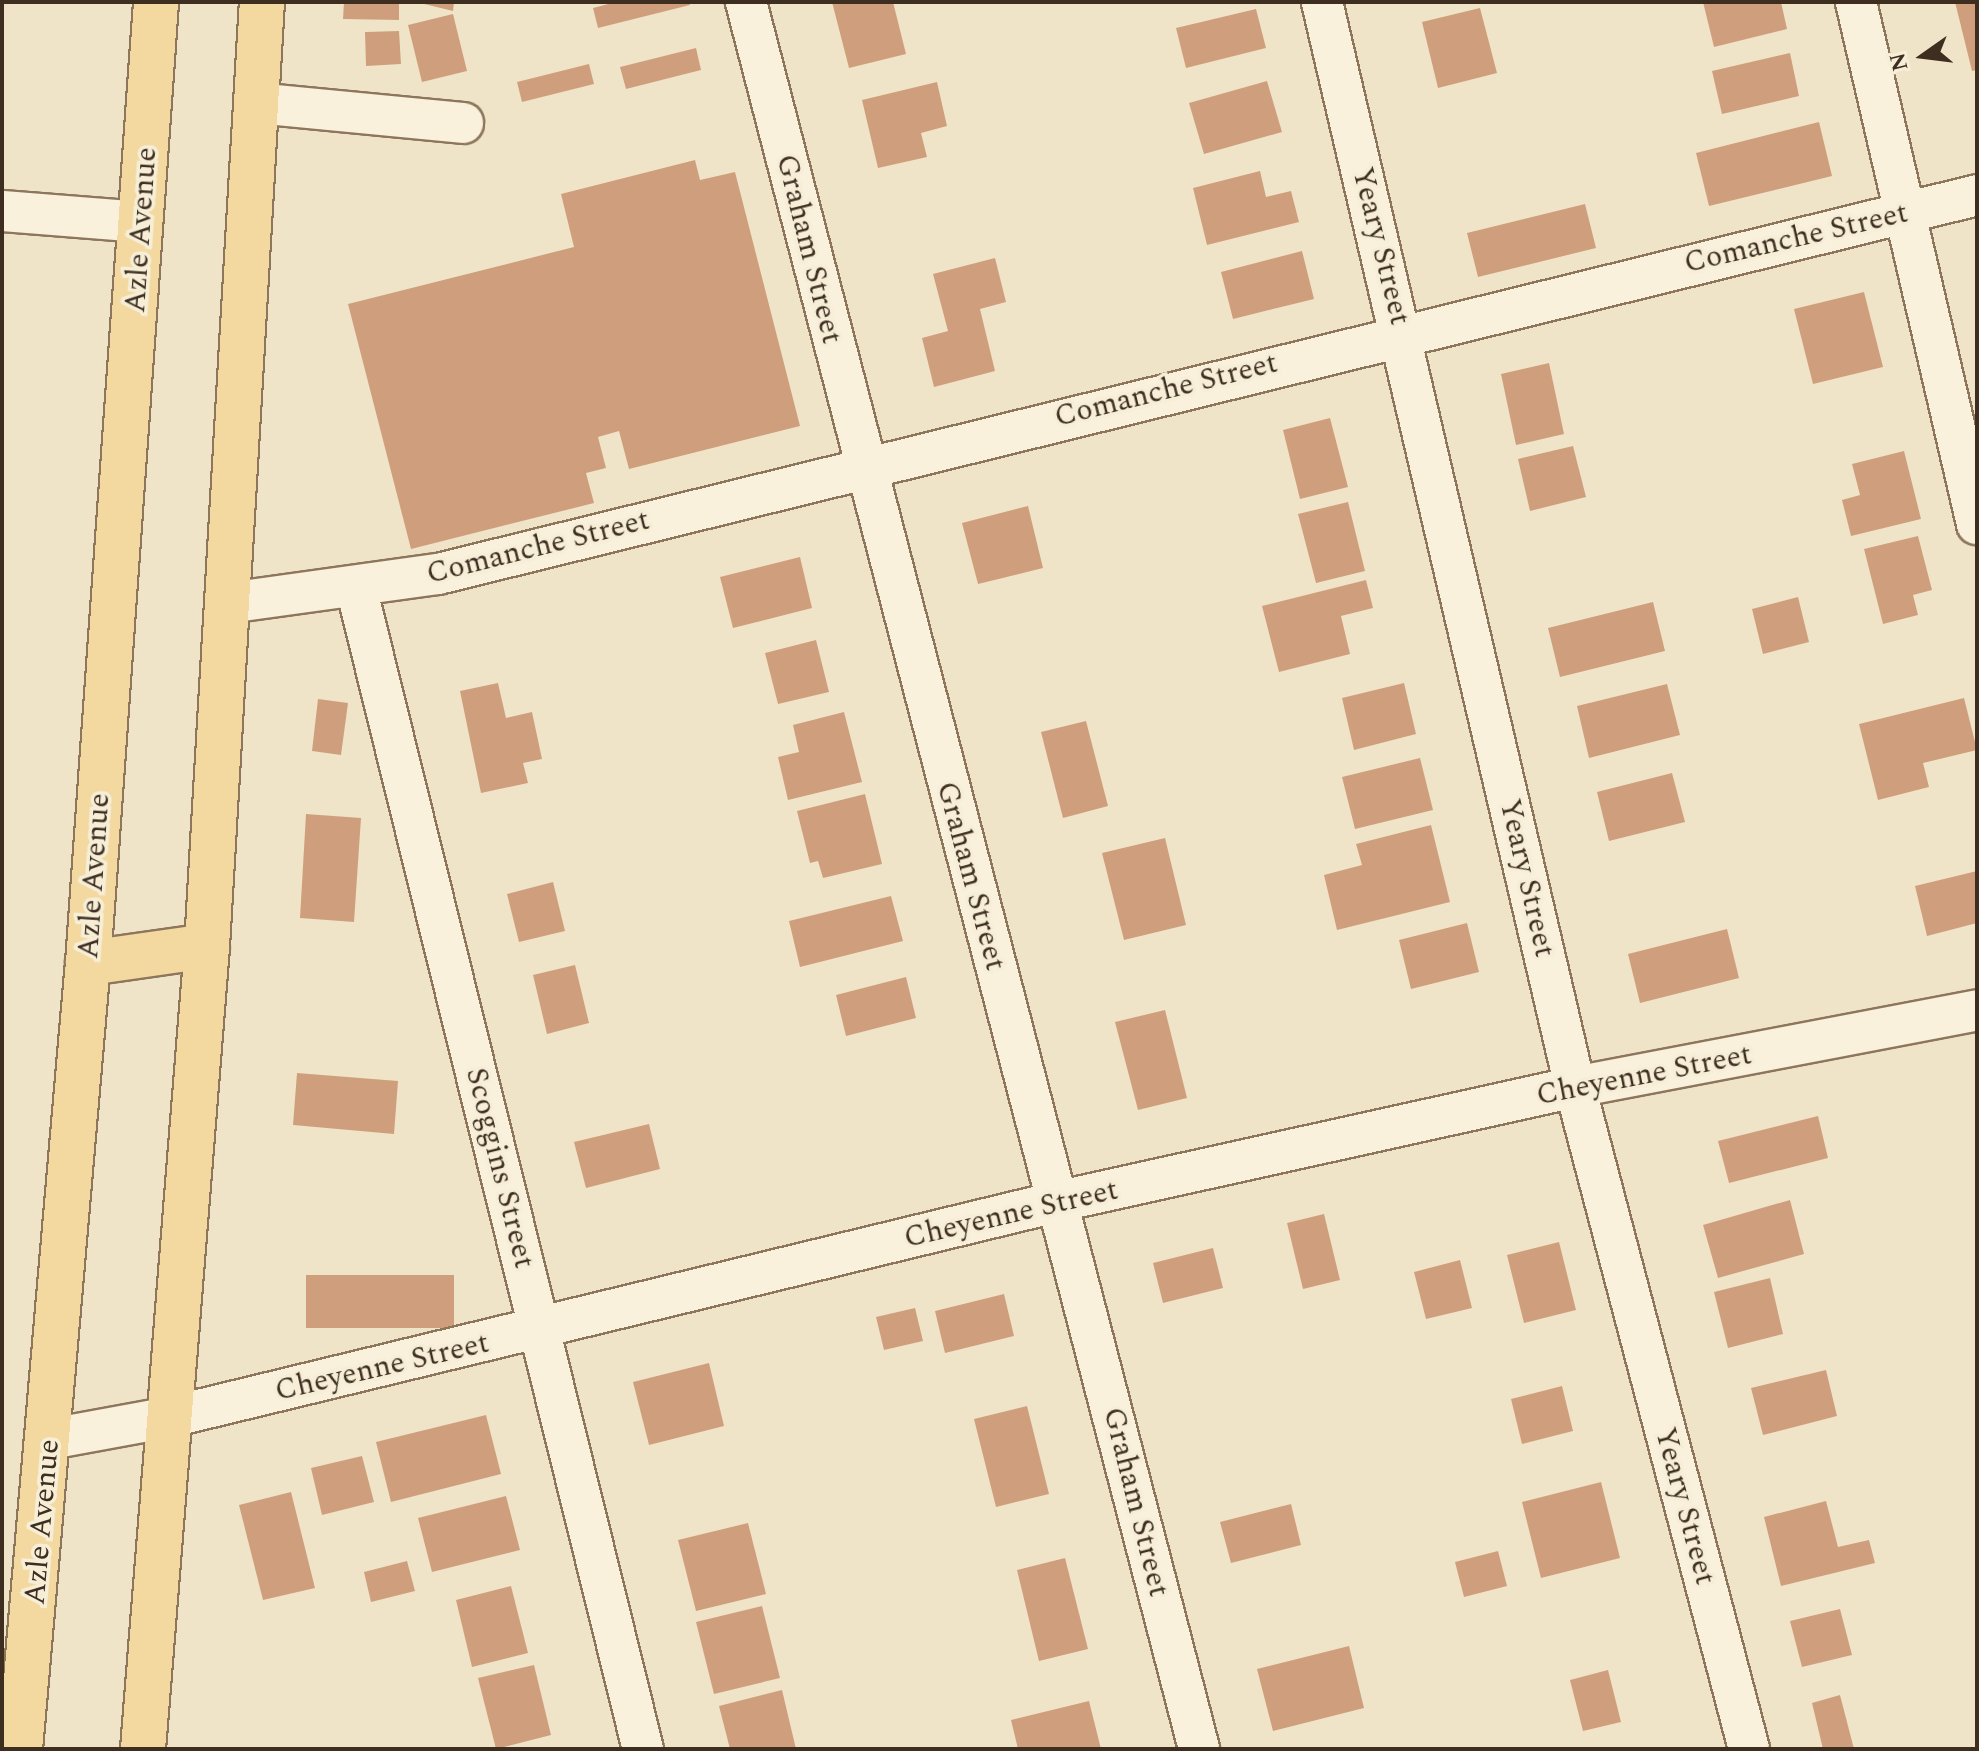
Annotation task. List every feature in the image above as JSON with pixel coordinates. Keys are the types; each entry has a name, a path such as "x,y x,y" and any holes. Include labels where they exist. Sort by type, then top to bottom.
{"main road":[{"name":"Azle Avenue","path":"20,1749 50,1439 88,963 156,2"},
{"path":"143,1749 207,946 262,2"},
{"path":"88,963 207,946"}],"street":[{"name":"Graham Street","path":"746,2 863,464 1060,1201 1199,1749"},
{"name":"Yeary Street","path":"1322,2 1402,331 1575,1087 1749,1749"},
{"path":"1856,2 1977,524"},
{"path":"256,103 463,123"},
{"name":"Comanche Street","path":"228,603 438,574 863,464 1402,331 1977,195"},
{"path":"2,211 141,222"},
{"name":"Scoggins Street","path":"356,587 643,1749"},
{"name":"Cheyenne Street","path":"50,1439 170,1417 540,1330 1060,1201 1575,1087 1977,1010"}],"building":[{"path":"344,2 399,2 399,20 343,19"},
{"path":"416,2 454,2 453,11"},
{"path":"616,2 689,2 690,5 598,28 593,8"},
{"path":"832,2 893,2 906,54 849,68"},
{"path":"1703,2 1781,2 1787,29 1714,47"},
{"path":"1955,2 1977,2 1977,70 1972,71"},
{"path":"1480,8 1497,73 1438,88 1422,22"},
{"path":"1256,9 1266,48 1186,68 1176,28"},
{"path":"453,14 467,71 422,82 408,25"},
{"path":"399,31 401,64 366,66 365,32"},
{"path":"696,48 701,70 626,89 620,67"},
{"path":"1790,53 1799,96 1722,114 1712,71"},
{"path":"589,64 594,84 522,102 517,82"},
{"path":"1267,81 1282,132 1204,154 1189,103"},
{"path":"937,82 947,126 921,133 927,157 878,168 862,100"},
{"path":"1819,122 1832,176 1709,206 1696,153"},
{"path":"695,160 700,180 735,172 800,426 629,469 619,431 598,437 606,468 586,473 594,503 411,549 348,304 574,247 561,194"},
{"path":"1260,171 1266,197 1291,191 1299,222 1207,245 1193,188"},
{"path":"1585,204 1596,248 1478,277 1467,233"},
{"path":"1302,251 1314,299 1233,319 1221,272"},
{"path":"995,258 1006,302 980,309 995,371 934,387 922,338 948,331 933,274"},
{"path":"1864,292 1883,367 1813,384 1794,309"},
{"path":"1549,363 1564,434 1516,445 1501,374"},
{"path":"1330,418 1348,487 1300,499 1283,430"},
{"path":"1573,446 1586,497 1530,511 1518,459"},
{"path":"1904,451 1921,519 1851,536 1842,500 1860,495 1852,464"},
{"path":"1348,502 1365,571 1316,583 1298,514"},
{"path":"1028,506 1043,568 978,584 962,523"},
{"path":"1918,536 1932,590 1913,595 1918,615 1883,624 1864,549"},
{"path":"800,557 812,608 733,628 720,577"},
{"path":"1366,580 1373,608 1341,616 1350,654 1279,672 1262,606"},
{"path":"1798,597 1809,642 1763,654 1752,609"},
{"path":"1653,602 1665,651 1560,677 1548,628"},
{"path":"816,640 829,692 778,704 765,653"},
{"path":"498,683 506,718 532,712 542,759 523,763 528,783 481,793 460,691"},
{"path":"1404,683 1416,734 1354,750 1342,698"},
{"path":"1667,684 1680,735 1589,758 1577,706"},
{"path":"1964,698 1977,750 1923,763 1929,787 1878,800 1859,724"},
{"path":"318,699 348,703 341,755 312,751"},
{"path":"844,712 862,782 788,800 778,757 799,752 793,725"},
{"path":"1086,721 1108,806 1063,818 1041,732"},
{"path":"1420,758 1433,810 1355,829 1342,777"},
{"path":"1672,773 1685,822 1609,841 1597,792"},
{"path":"865,794 882,864 823,878 818,861 810,863 797,811"},
{"path":"306,814 361,818 354,922 300,918"},
{"path":"1431,825 1450,902 1337,930 1324,875 1362,865 1356,844"},
{"path":"1165,838 1186,925 1124,940 1102,853"},
{"path":"1977,871 1977,923 1927,936 1915,886"},
{"path":"553,882 565,931 519,942 507,894"},
{"path":"891,896 903,941 800,967 789,921"},
{"path":"1467,923 1479,972 1411,989 1399,940"},
{"path":"1727,929 1739,978 1640,1003 1628,954"},
{"path":"575,965 589,1023 547,1034 533,975"},
{"path":"906,977 916,1018 846,1036 836,995"},
{"path":"1165,1010 1187,1098 1138,1110 1115,1022"},
{"path":"297,1073 398,1081 394,1134 293,1125"},
{"path":"1818,1116 1828,1158 1729,1183 1718,1141"},
{"path":"649,1124 660,1169 586,1188 574,1142"},
{"path":"1790,1200 1804,1254 1718,1278 1703,1225"},
{"path":"1324,1214 1340,1280 1303,1289 1287,1223"},
{"path":"1559,1242 1576,1310 1524,1323 1507,1255"},
{"path":"1213,1248 1223,1288 1163,1303 1153,1263"},
{"path":"1460,1260 1472,1308 1426,1319 1414,1272"},
{"path":"306,1275 454,1275 454,1328 306,1328"},
{"path":"1770,1278 1783,1334 1728,1348 1714,1292"},
{"path":"1004,1294 1014,1336 945,1353 935,1311"},
{"path":"915,1308 923,1341 884,1350 876,1317"},
{"path":"709,1363 724,1426 649,1445 633,1382"},
{"path":"1826,1370 1837,1416 1763,1435 1751,1388"},
{"path":"1562,1386 1573,1431 1522,1444 1511,1399"},
{"path":"1027,1406 1049,1494 996,1507 974,1419"},
{"path":"486,1415 501,1474 391,1502 376,1442"},
{"path":"362,1456 374,1502 322,1515 311,1468"},
{"path":"1601,1482 1620,1558 1541,1578 1522,1502"},
{"path":"291,1492 315,1588 263,1600 239,1505"},
{"path":"506,1496 520,1550 432,1572 418,1518"},
{"path":"1826,1501 1838,1547 1869,1540 1875,1563 1781,1586 1764,1517"},
{"path":"1291,1504 1301,1545 1231,1563 1220,1522"},
{"path":"748,1523 766,1594 696,1611 678,1540"},
{"path":"1498,1551 1507,1586 1464,1597 1455,1562"},
{"path":"1065,1558 1088,1649 1039,1661 1017,1570"},
{"path":"407,1561 415,1591 371,1602 364,1572"},
{"path":"511,1586 528,1653 472,1667 456,1600"},
{"path":"762,1606 780,1678 714,1694 696,1622"},
{"path":"1840,1609 1852,1655 1802,1667 1790,1621"},
{"path":"1349,1646 1364,1708 1273,1731 1257,1669"},
{"path":"534,1665 551,1735 496,1749 478,1678"},
{"path":"1608,1670 1621,1722 1583,1731 1570,1680"},
{"path":"782,1690 796,1749 730,1749 719,1706"},
{"path":"1840,1695 1854,1749 1823,1749 1812,1703"},
{"path":"1089,1701 1101,1749 1018,1749 1011,1720"}]}
